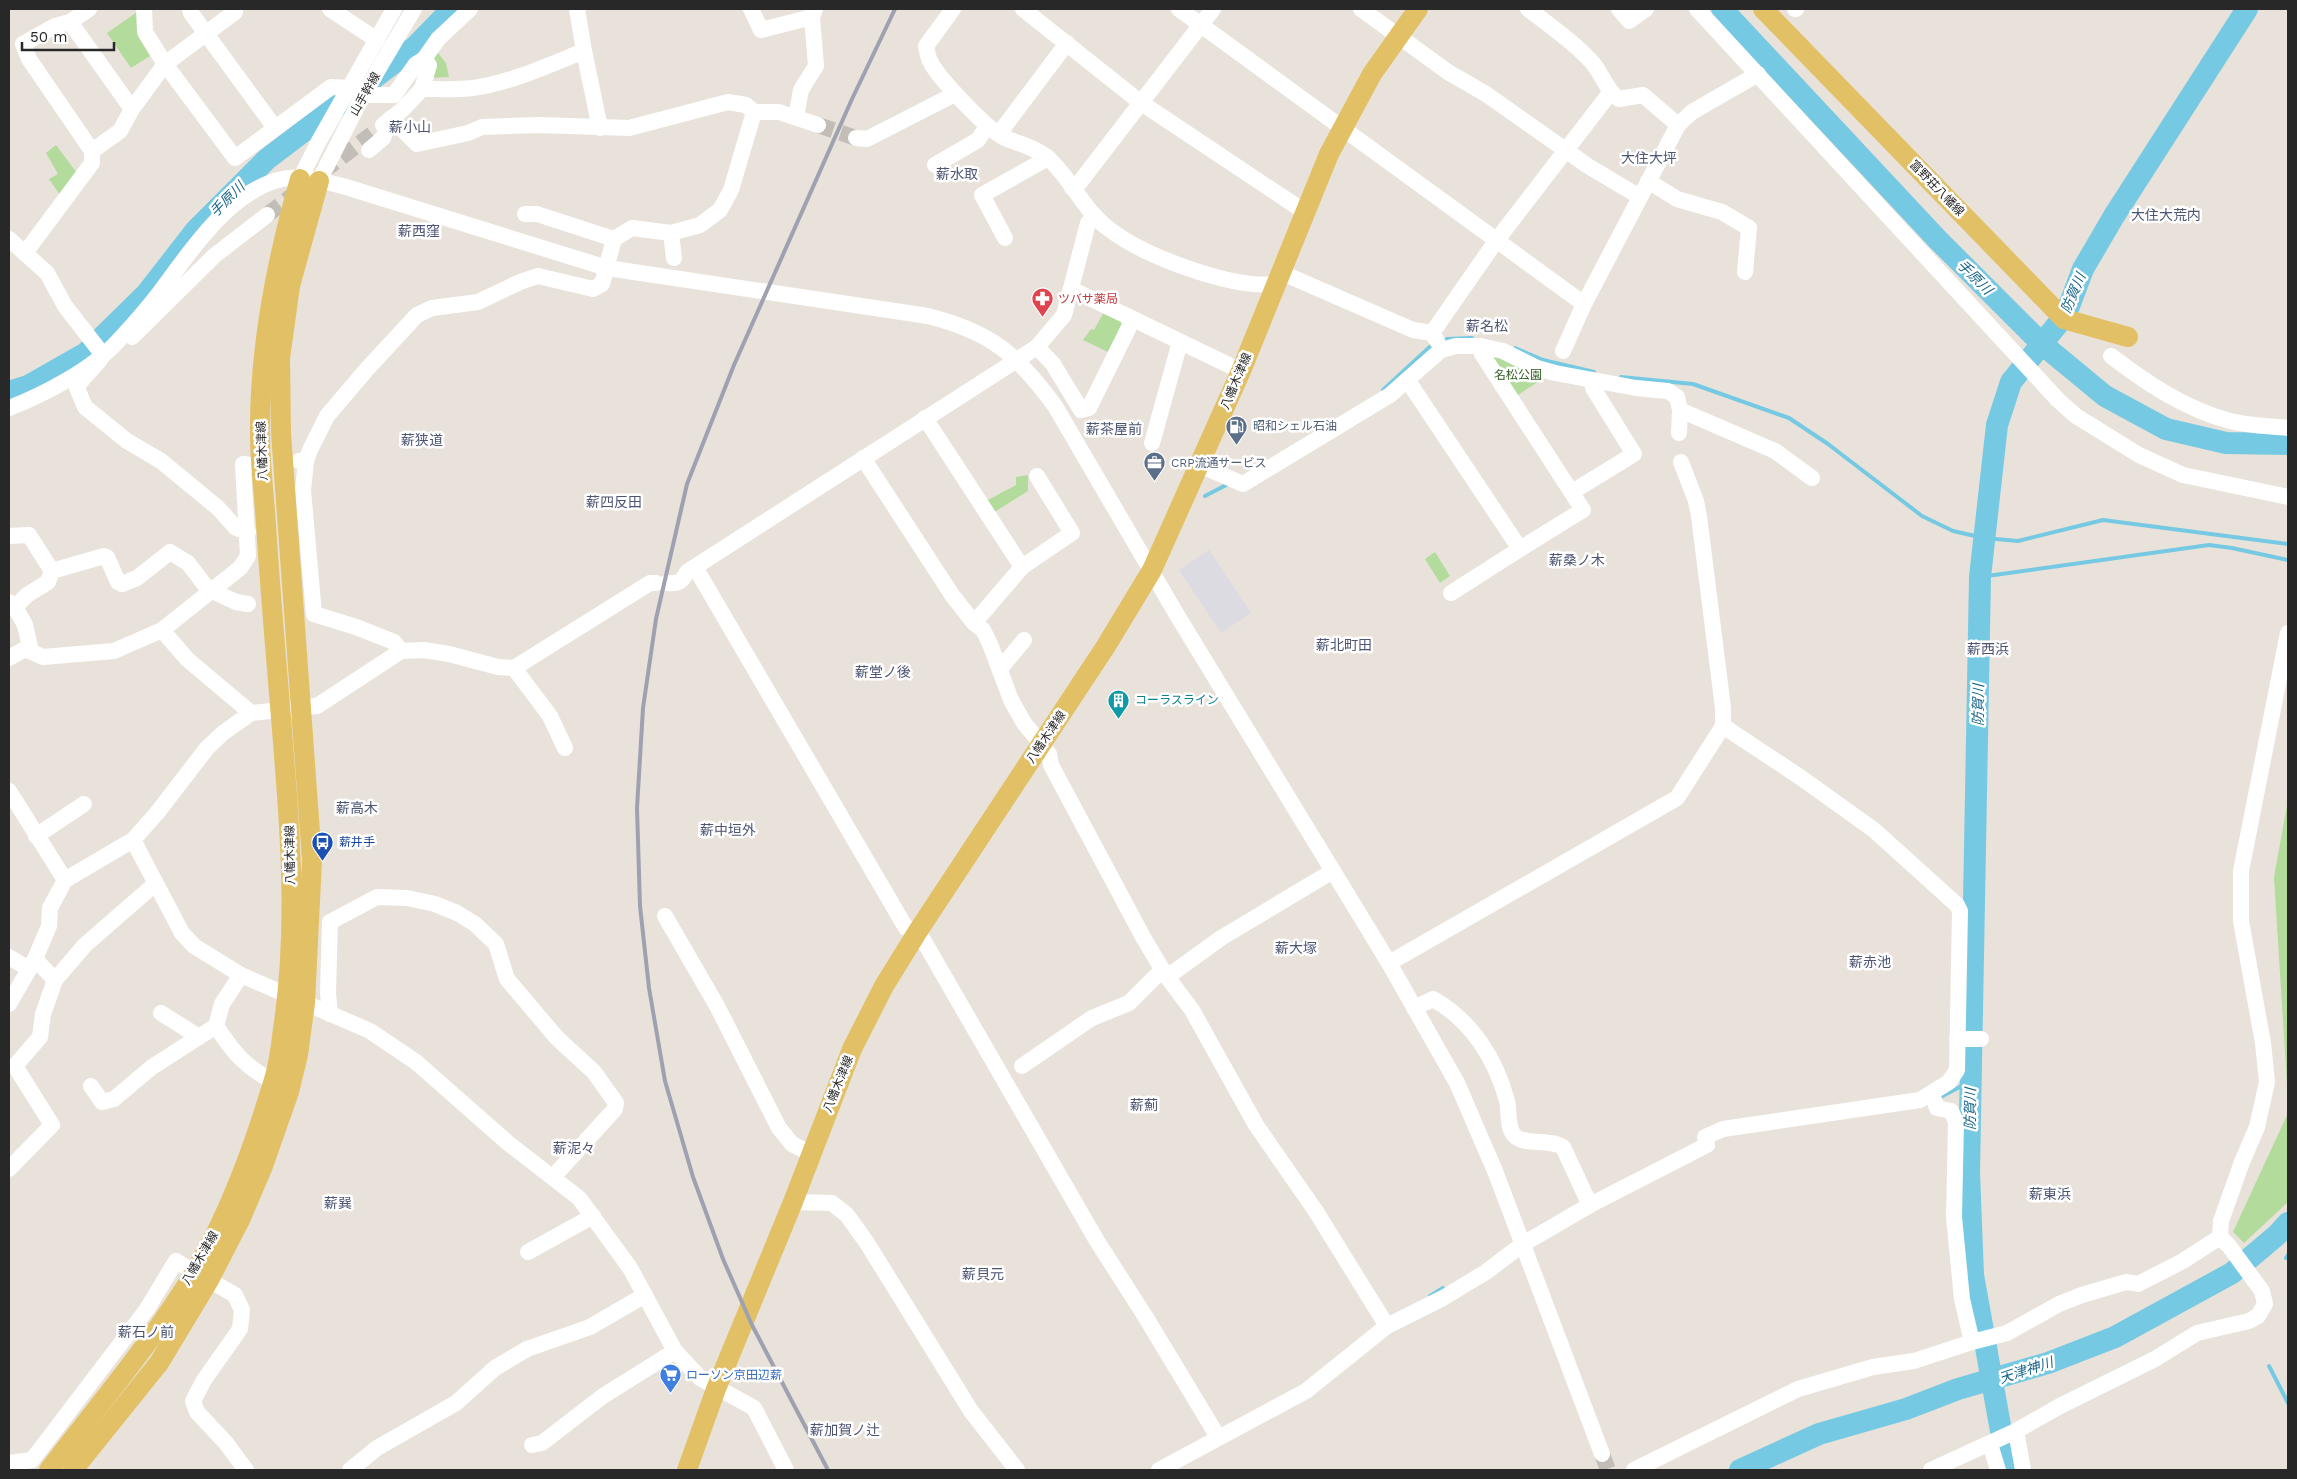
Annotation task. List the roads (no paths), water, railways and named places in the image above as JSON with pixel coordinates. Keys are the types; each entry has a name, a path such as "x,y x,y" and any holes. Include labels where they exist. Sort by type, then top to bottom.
{"main road":[{"name":"八幡木津線","path":"687,1470 716,1389 793,1202 810,1153 852,1049 884,986 918,931 1106,646 1152,570 1241,372 1277,278 1329,154 1372,74 1397,36 1418,9"},
{"name":"富野荘八幡線","path":"1764,9 2064,319 2128,337"},
{"name":"八幡木津線","path":"49,1470 141,1350 202,1276 240,1220 267,1156 289,1092 298,1055 297,1000 312,860 290,709 280,358 290,286 310,180"},
{"name":"八幡木津線","path":"73,1470 159,1362 202,1276 244,1170 274,1082 297,1000"}],"street":[{"path":"25,254 92,163 92,151 30,59 23,44 55,26 70,22 89,9"},
{"path":"144,9 145,32 165,64 235,158 331,87 356,92 394,95 416,64 424,59 438,39 470,9"},
{"path":"190,9 205,35 275,128"},
{"path":"92,151 120,131 132,109 165,64 235,12 235,9"},
{"path":"330,9 377,40"},
{"name":"山手幹線","path":"310,180 351,117 359,71 394,9"},
{"name":"山手幹線","path":"310,180 319,142 356,92 390,52 414,9"},
{"path":"577,9 600,128"},
{"path":"751,9 761,30 813,13 816,66 801,90 796,118"},
{"path":"953,9 926,46 930,61 955,94 987,126 1002,136 1032,147 1048,158 1095,216 1109,229 1135,244 1197,273 1260,286 1277,278 1437,341 1456,346 1480,346 1504,351 1537,368 1592,380 1636,388 1668,391 1677,397 1680,410 1679,433"},
{"path":"1179,9 1342,128 1373,148 1496,241 1584,304"},
{"path":"1072,188 1080,182 1213,9"},
{"path":"1361,9 1448,72 1486,94 1566,151 1640,197"},
{"path":"1620,9 1629,21 1646,9"},
{"path":"1697,9 2058,400 2076,416 2139,455 2183,475 2288,497"},
{"path":"1026,10 1140,102 1305,212"},
{"path":"1536,11 1590,59 1602,75 1610,93 1619,99 1643,95 1678,125"},
{"path":"70,22 132,109"},
{"path":"1002,136 1004,126 1067,43"},
{"path":"422,89 473,88 533,71 584,51"},
{"path":"370,142 391,118 422,89 429,65 424,59"},
{"path":"1563,351 1584,304 1678,125 1692,112 1758,74"},
{"path":"1199,465 1243,484 1359,415 1408,381 1437,341 1496,241 1610,93"},
{"path":"856,138 867,139 955,94"},
{"path":"391,118 417,144 468,133 482,127 539,124 629,128 728,102 746,105 754,112 779,112 818,125"},
{"path":"400,651 394,642 356,627 314,614 302,461 310,450 327,416 367,368 417,315 432,308 478,302 520,282 538,276 593,289 602,284 614,239 632,228 671,233 700,225 720,210 731,190 754,112"},
{"path":"935,164 978,140 987,126"},
{"path":"1006,238 982,194 1048,158"},
{"path":"9,408 47,391 104,351 158,294 188,252 232,207 260,186 283,179 310,180 346,186 607,268 928,316 955,323 986,336 1018,360 1055,406 1176,614 1333,871 1457,1083 1495,1172 1602,1454"},
{"path":"1648,180 1676,199 1722,212 1749,228 1745,272"},
{"path":"525,214 537,214 614,239"},
{"path":"248,532 236,528 218,508 160,461 127,440 85,407 77,388 81,380 98,363 104,351 128,341 214,256 267,215"},
{"path":"9,1004 32,964 49,926 50,908 65,880 133,840 157,814 208,748 223,733 251,713 317,706 400,651 432,651 498,667 514,668 650,583 676,584 683,580 687,572 1037,347 1064,315 1088,223 1095,216"},
{"path":"671,233 674,258"},
{"path":"9,239 47,273 65,306 104,351"},
{"path":"1072,289 1241,372"},
{"path":"1037,347 1057,370 1081,410 1089,408 1133,319"},
{"path":"1152,443 1180,342"},
{"path":"1450,593 1583,510 1482,354 1480,346"},
{"path":"2112,356 2150,385 2196,410 2232,421 2288,428"},
{"path":"1572,492 1634,454 1593,388 1592,380"},
{"path":"1408,381 1520,548"},
{"path":"1680,410 1775,451 1812,478"},
{"path":"926,418 1022,567"},
{"path":"863,458 952,594 974,623 982,630 1011,700 1049,754 1051,765 1143,937 1165,974 1192,1010 1256,1124 1315,1210 1384,1322"},
{"path":"1388,963 1676,798 1723,726 1722,699 1699,516 1696,501 1681,462"},
{"path":"9,658 25,649 31,650 43,657 114,651 162,630 212,591 240,568 248,556 243,464 250,464"},
{"path":"974,623 1022,567 1072,533 1037,476"},
{"path":"9,536 28,535 52,571"},
{"path":"52,571 104,556 107,557 118,582 122,584 137,578 170,552 188,563 204,584 212,591 236,602 248,604"},
{"path":"695,567 906,928 918,931 1097,1241 1216,1434"},
{"path":"31,650 25,625 12,604 48,582 52,571"},
{"path":"162,630 187,659 251,713"},
{"path":"1931,1470 2016,1431 2060,1406 2155,1359 2197,1333 2249,1320 2258,1316 2263,1310 2265,1296 2243,1264 2220,1237 2221,1221 2262,1113 2267,1082 2263,1044 2241,921 2241,871 2288,633"},
{"path":"1000,670 1022,649"},
{"path":"514,668 550,716 565,748"},
{"path":"1159,1470 1216,1434 1306,1391 1384,1322 1443,1298 1486,1272 1523,1244 1588,1200 1707,1145 1705,1137 1723,1129 1920,1100 1949,1082 1957,1070 1960,1038 1960,911 1957,905 1874,830 1800,777 1723,726"},
{"path":"9,791 13,809 36,836 65,880"},
{"path":"36,836 84,804"},
{"path":"133,840 182,933 194,946 241,975 370,1032 416,1062 508,1143 579,1198 630,1268 675,1351 700,1378 716,1389 754,1408 786,1470"},
{"path":"1022,1066 1092,1018 1130,1003 1156,976 1174,972 1221,938 1333,871"},
{"path":"9,1169 52,1125 12,1067 40,1037 43,1014 55,980 85,945 155,884"},
{"path":"330,1014 328,993 330,922 377,897 407,898 435,904 457,913 475,924 496,944 507,979 558,1038 594,1072 616,1103 615,1109 553,1177"},
{"path":"665,916 717,1006 779,1128 792,1144 810,1153"},
{"path":"9,957 32,964 55,980"},
{"path":"91,1086 102,1102 114,1099 152,1067 216,1026 222,1004 241,975"},
{"path":"1414,1008 1433,999 1462,1018 1476,1034 1497,1072 1507,1102 1510,1127 1515,1136 1522,1140 1556,1143 1563,1147 1588,1200"},
{"path":"161,1013 199,1037"},
{"path":"216,1026 230,1047 253,1071 274,1082"},
{"path":"1960,1038 1981,1039"},
{"path":"1932,1094 1937,1108 1951,1111 1956,1122 1954,1217 1962,1299 1972,1342"},
{"path":"793,1202 805,1204 832,1203 847,1215 867,1242 971,1411 1017,1470"},
{"path":"528,1252 593,1216"},
{"path":"1634,1470 1798,1389 1873,1367 1914,1360 2007,1333 2059,1304 2082,1295 2127,1282 2138,1284 2183,1261 2220,1237"},
{"path":"9,1463 32,1460 147,1309 176,1261 235,1295 242,1310 240,1328 204,1380 193,1401 197,1412 226,1443 246,1470"},
{"path":"350,1470 377,1448 456,1403 495,1368 527,1349 590,1328 645,1295"},
{"path":"532,1445 542,1443 603,1396 675,1351"},
{"path":"2016,1431 2023,1470"},
{"path":"1990,1444 1998,1470"}],"waterway":[{"name":"手原川","path":"9,392 28,386 86,353 147,293 196,230 267,159 416,46 452,9"},
{"name":"手原川","path":"1722,9 1938,240 2042,344 2105,396 2166,429 2226,443 2288,444"},
{"name":"防賀川","path":"2008,1470 1973,1275 1969,1172 1980,577 1997,425 2011,382 2066,314 2083,269 2114,216 2247,9"},
{"path":"1442,341 1472,338"},
{"path":"1383,390 1433,344"},
{"path":"1515,348 1543,360 1594,372"},
{"path":"1621,377 1693,384 1789,418 1828,444 1922,516 1953,531 1984,538 2018,541 2103,520 2288,544"},
{"path":"1205,496 1230,483"},
{"path":"1980,577 2209,545 2288,560"},
{"path":"1937,1099 1971,1081"},
{"name":"天津神川","path":"1740,1470 1819,1434 1906,1409 1958,1389 2048,1363 2115,1337 2232,1273 2277,1235 2288,1223"},
{"path":"1430,1296 1443,1288"},
{"path":"2269,1366 2288,1403"}],"tunnel":[{"path":"818,125 856,138"},
{"path":"322,172 372,134"},
{"path":"267,215 301,189"},
{"path":"1602,1454 1608,1470"}],"railway":[{"path":"828,1470 752,1325 723,1259 693,1177 665,1081 649,988 640,906 637,808 643,708 656,619 687,484 734,365 852,99 895,9"}],"place":[{"name":"ツバサ薬局","path":"1042,318"},
{"name":"昭和シェル石油","path":"1237,445"},
{"name":"CRP流通サービス","path":"1155,482"},
{"name":"コーラスライン","path":"1119,719"},
{"name":"薪井手","path":"323,861"},
{"name":"ローソン京田辺薪","path":"670,1394"}],"district":[{"name":"薪小山","path":"410,127"},
{"name":"大住大坪","path":"1649,158"},
{"name":"薪水取","path":"957,174"},
{"name":"大住大荒内","path":"2166,215"},
{"name":"薪西窪","path":"419,231"},
{"name":"薪名松","path":"1487,326"},
{"name":"薪茶屋前","path":"1114,429"},
{"name":"薪狭道","path":"422,440"},
{"name":"薪四反田","path":"614,502"},
{"name":"薪桑ノ木","path":"1577,560"},
{"name":"薪北町田","path":"1344,645"},
{"name":"薪西浜","path":"1988,649"},
{"name":"薪堂ノ後","path":"883,672"},
{"name":"薪高木","path":"357,808"},
{"name":"薪中垣外","path":"728,830"},
{"name":"薪大塚","path":"1296,948"},
{"name":"薪赤池","path":"1870,962"},
{"name":"薪薊","path":"1144,1105"},
{"name":"薪泥々","path":"574,1148"},
{"name":"薪東浜","path":"2050,1194"},
{"name":"薪巽","path":"338,1203"},
{"name":"薪貝元","path":"983,1274"},
{"name":"薪石ノ前","path":"146,1332"},
{"name":"薪加賀ノ辻","path":"845,1430"}],"park label":[{"name":"名松公園","path":"1518,375"}]}
